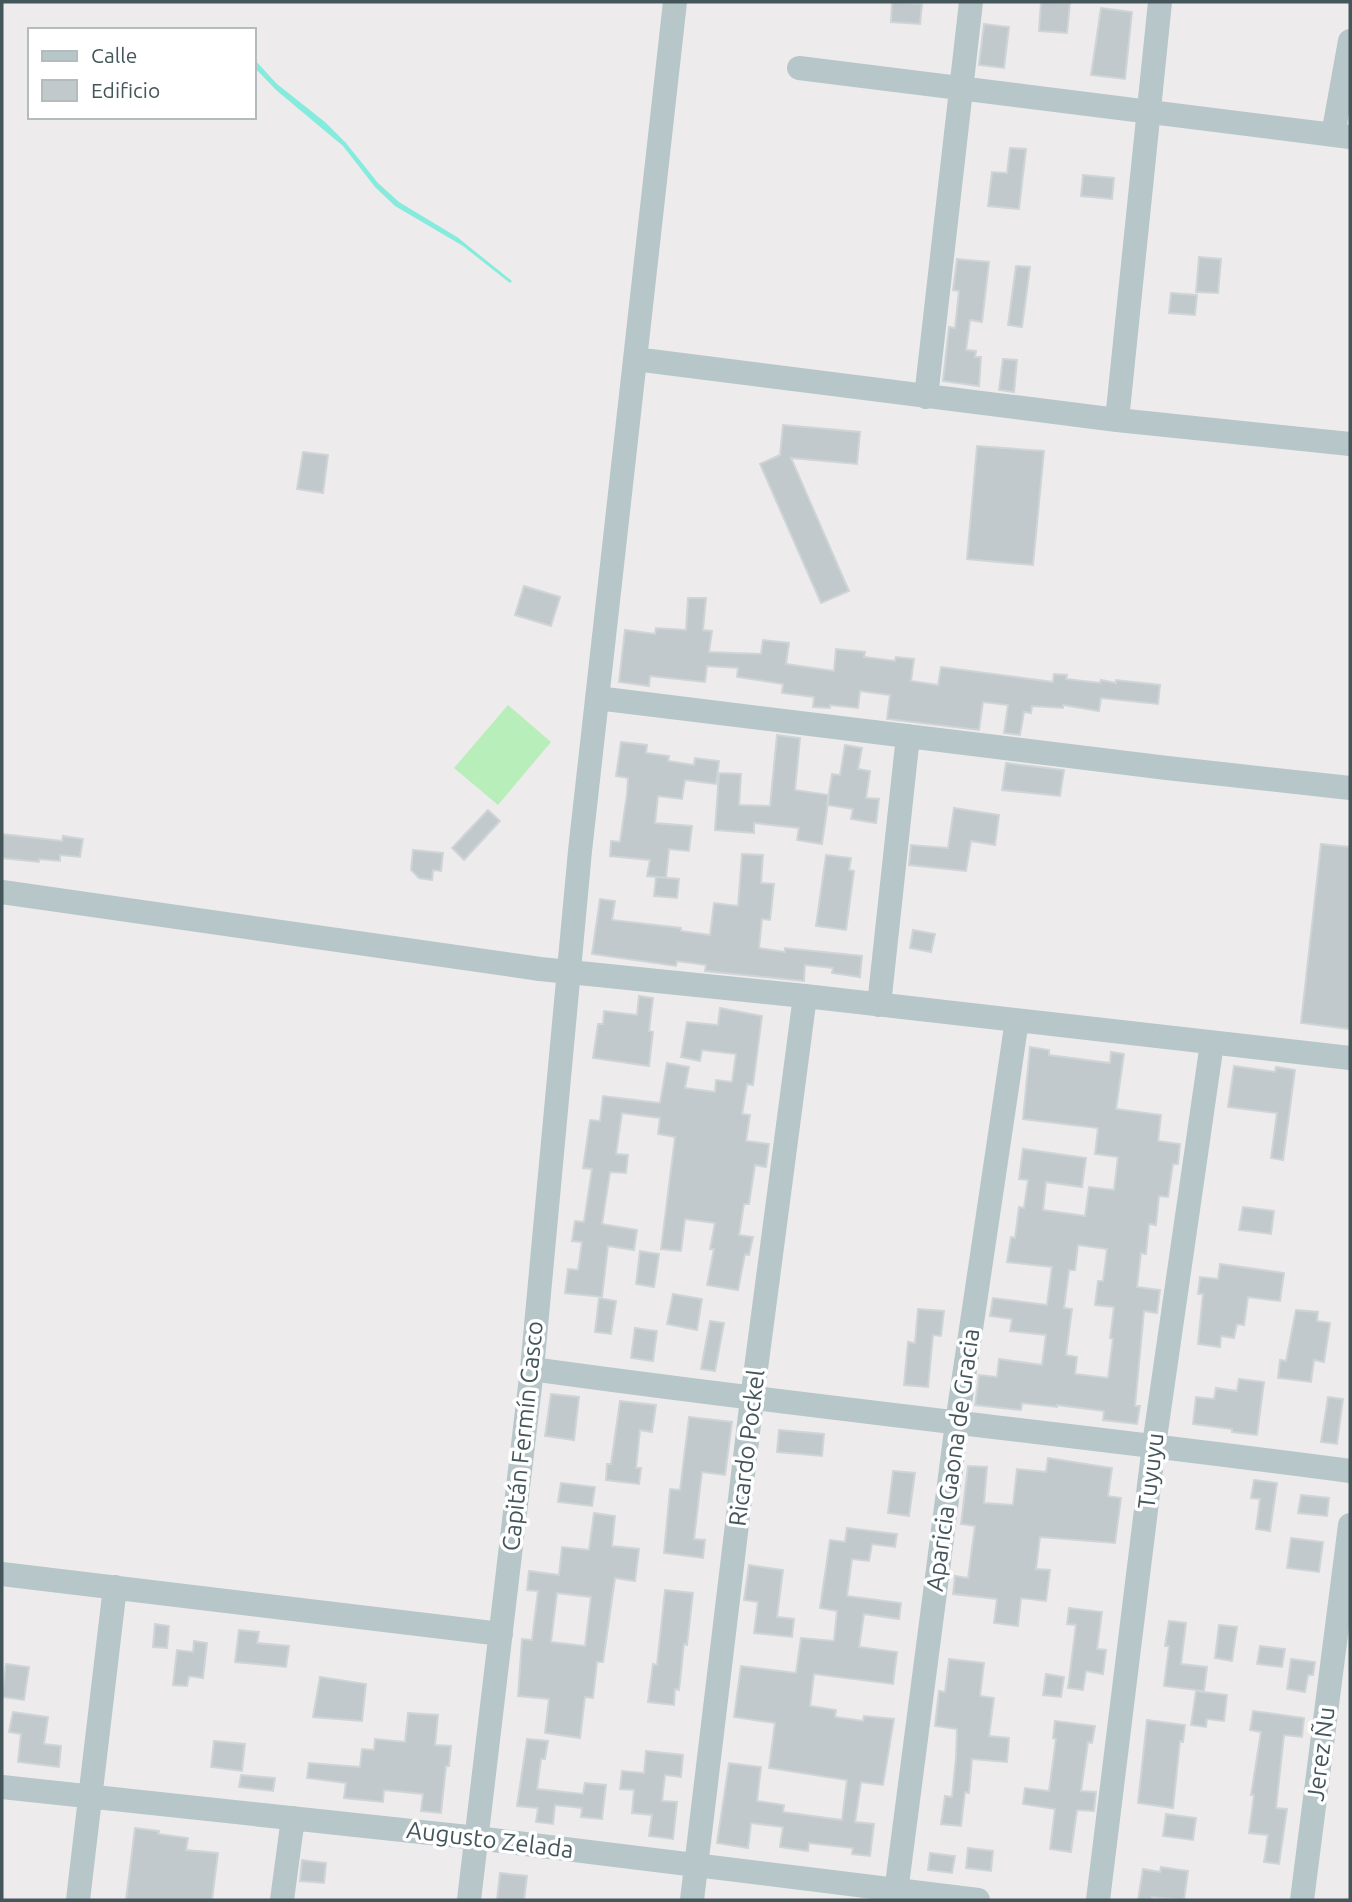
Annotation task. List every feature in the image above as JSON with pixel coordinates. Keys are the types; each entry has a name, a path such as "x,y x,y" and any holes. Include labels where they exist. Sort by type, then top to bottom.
{"street":[{"name":"Capitán Fermín Casco","path":"469,1900 532,1369 568,972 675,2"},
{"path":"926,397 971,2"},
{"path":"1117,420 1160,2"},
{"path":"799,68 1342,136 1350,41"},
{"path":"635,359 1117,420 1350,444"},
{"path":"597,698 1350,788"},
{"path":"879,1004 908,736"},
{"path":"2,892 568,972 879,1004 1350,1058"},
{"name":"Ricardo Pockel","path":"692,1900 752,1399 805,996"},
{"name":"Aparicia Gaona de Gracia","path":"896,1895 957,1423 1017,1020"},
{"name":"Tuyuyu","path":"1098,1900 1154,1445 1212,1043"},
{"path":"532,1369 752,1399 1154,1445 1350,1471"},
{"name":"Jerez Ñu","path":"1303,1900 1350,1525"},
{"path":"2,1574 501,1634"},
{"path":"78,1900 115,1587"},
{"name":"Augusto Zelada","path":"2,1787 477,1838 896,1895 978,1900"},
{"path":"282,1900 293,1818"}],"shaded area":[{"path":"256,61 277,84 325,122 378,183 399,202 457,237 512,281 510,283 463,246 395,206 375,187 343,146 276,90 256,69"},
{"path":"508,705 551,742 498,805 454,768"}],"building":[{"path":"892,2 922,4 920,24 891,22"},
{"path":"1041,2 1070,3 1067,33 1039,31"},
{"path":"1101,8 1132,12 1125,79 1091,75"},
{"path":"984,24 1009,27 1004,68 979,65"},
{"path":"1010,148 1026,149 1019,209 988,206 992,172 1007,173"},
{"path":"1083,175 1114,178 1112,199 1081,196"},
{"path":"1199,257 1221,259 1218,293 1196,292"},
{"path":"957,259 989,262 982,322 970,320 966,350 976,351 975,357 981,357 979,386 943,381 949,327 955,328 959,291 953,290"},
{"path":"1016,266 1030,267 1022,327 1008,325"},
{"path":"1171,293 1197,295 1195,315 1169,313"},
{"path":"1003,359 1017,360 1014,392 999,390"},
{"path":"783,425 860,432 857,464 791,458 849,591 821,603 760,464 780,455"},
{"path":"977,446 1044,451 1033,565 967,559"},
{"path":"303,452 328,455 323,493 297,489"},
{"path":"524,586 560,597 551,626 515,615"},
{"path":"688,598 706,598 703,630 712,631 709,652 761,654 763,640 789,643 786,664 834,671 836,649 865,652 864,657 895,661 896,657 914,659 911,681 938,685 941,667 1053,682 1054,674 1067,675 1066,679 1100,683 1101,680 1116,683 1116,680 1160,685 1158,704 1101,698 1099,711 1063,705 1063,708 1032,706 1031,713 1024,712 1020,735 1004,733 1008,705 983,702 979,730 887,719 890,695 860,691 858,708 830,705 830,708 813,707 814,697 782,693 783,684 737,677 738,668 707,666 705,682 650,676 649,686 619,682 625,630 655,634 656,628 686,630"},
{"path":"777,735 800,738 795,790 829,795 822,844 797,840 799,828 754,823 754,833 715,830 719,773 741,774 739,805 770,806"},
{"path":"621,742 647,745 646,753 669,756 668,761 694,765 695,758 719,761 716,784 685,780 682,799 658,796 655,823 692,826 689,851 669,849 666,878 647,876 650,860 610,856 611,841 620,842 627,794 628,778 616,776"},
{"path":"845,745 862,748 858,769 870,771 866,798 879,799 876,823 851,819 853,809 827,805 832,774 840,775"},
{"path":"1006,763 1064,770 1060,796 1002,790"},
{"path":"954,808 999,815 995,845 971,841 966,871 909,865 911,845 948,848"},
{"path":"488,810 500,821 464,860 452,848"},
{"path":"2,834 62,841 63,836 83,839 80,857 60,855 60,861 39,859 39,862 2,858"},
{"path":"1321,844 1350,847 1350,1029 1301,1023"},
{"path":"413,850 443,853 441,871 433,870 432,880 419,878 411,870"},
{"path":"742,854 763,855 761,883 774,884 770,920 762,919 759,948 862,956 860,977 832,973 833,968 805,965 804,981 705,971 706,965 677,961 676,966 592,954 600,899 615,901 612,920 681,928 681,931 710,935 714,903 738,906"},
{"path":"826,855 851,858 849,870 854,871 846,930 816,926"},
{"path":"656,877 679,879 677,898 654,896"},
{"path":"913,930 935,934 931,952 910,948"},
{"path":"639,996 653,998 649,1066 593,1058 598,1024 603,1024 604,1011 637,1015"},
{"path":"720,1008 762,1016 753,1085 747,1084 742,1114 750,1115 746,1141 769,1144 766,1167 755,1165 749,1204 744,1204 739,1235 753,1237 749,1255 745,1254 738,1290 707,1285 714,1249 710,1249 715,1223 685,1219 681,1251 661,1249 675,1137 658,1134 660,1118 622,1113 616,1154 628,1155 626,1173 610,1172 602,1224 637,1230 634,1250 608,1246 602,1297 565,1293 568,1269 578,1270 582,1242 572,1241 575,1221 584,1222 592,1169 583,1168 590,1120 600,1121 603,1096 660,1103 667,1063 689,1067 685,1088 715,1092 716,1080 732,1082 736,1054 702,1050 700,1061 681,1057 687,1022 718,1025"},
{"path":"1030,1047 1049,1050 1049,1055 1110,1063 1111,1052 1124,1054 1116,1109 1161,1115 1158,1141 1180,1144 1178,1164 1173,1164 1168,1197 1159,1196 1156,1225 1149,1224 1146,1254 1141,1253 1137,1287 1160,1290 1157,1313 1144,1311 1135,1406 1140,1406 1137,1424 1103,1420 1104,1411 1057,1405 1022,1403 1021,1410 975,1405 979,1375 997,1377 999,1359 1042,1365 1046,1335 1010,1331 1012,1319 990,1316 993,1298 1047,1305 1052,1267 1007,1262 1011,1237 1015,1238 1019,1207 1024,1208 1028,1180 1019,1179 1023,1149 1086,1158 1082,1187 1046,1182 1043,1210 1085,1216 1089,1187 1114,1190 1118,1157 1095,1154 1098,1128 1023,1119","holes":["1078,1245 1107,1249 1103,1281 1098,1281 1095,1305 1114,1307 1108,1378 1075,1374 1077,1357 1066,1355 1072,1309 1064,1308 1069,1270 1075,1270"]},
{"path":"1234,1066 1275,1072 1276,1067 1295,1070 1283,1160 1271,1158 1277,1113 1228,1107"},
{"path":"1243,1207 1274,1211 1271,1234 1239,1230"},
{"path":"640,1251 659,1254 654,1287 636,1284"},
{"path":"1220,1264 1284,1273 1280,1301 1248,1297 1244,1325 1237,1324 1234,1338 1221,1336 1220,1347 1198,1344 1203,1294 1198,1294 1200,1277 1218,1279"},
{"path":"673,1294 702,1299 697,1330 667,1324"},
{"path":"599,1298 616,1301 611,1334 595,1332"},
{"path":"918,1309 944,1311 941,1336 933,1335 928,1387 904,1385 908,1342 915,1343"},
{"path":"1296,1310 1318,1312 1317,1321 1330,1323 1324,1362 1314,1360 1311,1382 1278,1378 1280,1360 1286,1361"},
{"path":"710,1321 724,1323 715,1371 701,1369"},
{"path":"635,1328 657,1331 653,1361 631,1358"},
{"path":"1239,1379 1264,1382 1257,1435 1193,1424 1196,1397 1214,1399 1216,1388 1237,1391"},
{"path":"551,1394 579,1397 574,1440 545,1436"},
{"path":"1328,1397 1343,1399 1337,1444 1321,1442"},
{"path":"620,1401 656,1405 652,1432 640,1430 636,1468 641,1468 639,1484 606,1480 607,1464 611,1464"},
{"path":"689,1417 732,1422 725,1475 702,1472 694,1539 705,1540 703,1558 664,1553 670,1489 680,1490"},
{"path":"779,1430 824,1434 822,1456 777,1452"},
{"path":"1048,1458 1112,1468 1108,1496 1121,1498 1115,1543 1040,1537 1036,1569 1050,1570 1046,1601 1021,1598 1018,1626 994,1623 997,1599 953,1594 955,1576 968,1578 975,1526 961,1524 968,1466 987,1467 984,1503 1013,1505 1017,1469 1046,1472"},
{"path":"893,1471 915,1473 909,1516 888,1513"},
{"path":"1254,1480 1277,1483 1270,1531 1256,1529 1260,1499 1251,1498"},
{"path":"561,1483 595,1487 592,1506 558,1502"},
{"path":"1301,1495 1329,1498 1327,1516 1298,1513"},
{"path":"594,1513 615,1516 612,1546 639,1549 635,1581 615,1578 603,1662 597,1662 593,1698 585,1697 580,1738 545,1733 549,1699 518,1696 522,1639 532,1640 538,1591 527,1590 529,1571 559,1575 562,1547 589,1550","holes":["557,1593 591,1597 585,1646 551,1642"]},
{"path":"847,1528 897,1534 895,1547 872,1544 869,1561 852,1559 847,1596 901,1603 899,1619 864,1614 859,1647 897,1652 893,1684 814,1674 810,1706 836,1710 835,1717 863,1721 864,1716 894,1719 883,1785 861,1782 855,1822 874,1824 870,1856 852,1854 853,1848 809,1843 808,1851 780,1847 783,1827 751,1823 748,1848 717,1843 729,1763 761,1767 757,1801 784,1805 783,1812 842,1820 847,1780 769,1768 775,1723 734,1717 741,1666 796,1673 801,1638 834,1641 837,1611 820,1608 830,1540 845,1542"},
{"path":"1291,1538 1323,1542 1319,1572 1287,1568"},
{"path":"749,1565 783,1570 777,1617 794,1619 792,1637 754,1633 758,1602 744,1600"},
{"path":"665,1590 693,1593 687,1645 684,1644 679,1690 675,1689 674,1705 648,1702 653,1664 657,1665"},
{"path":"1069,1608 1102,1612 1097,1649 1106,1650 1103,1674 1086,1671 1083,1690 1068,1688 1076,1625 1067,1624"},
{"path":"1169,1621 1186,1623 1181,1664 1207,1667 1204,1691 1164,1686"},
{"path":"155,1624 169,1626 167,1648 153,1647"},
{"path":"1219,1625 1237,1627 1232,1661 1215,1658"},
{"path":"239,1630 259,1632 257,1643 289,1646 286,1667 235,1662"},
{"path":"194,1641 207,1643 203,1678 189,1676 187,1686 173,1685 177,1650 193,1652"},
{"path":"1260,1646 1285,1649 1282,1667 1257,1664"},
{"path":"949,1659 984,1663 980,1696 994,1698 989,1736 1009,1738 1007,1762 972,1759 969,1793 965,1792 961,1826 941,1824 945,1796 952,1797 956,1758 957,1729 935,1726 939,1691 945,1692"},
{"path":"1291,1659 1315,1662 1313,1675 1308,1675 1305,1692 1287,1689"},
{"path":"6,1664 29,1667 24,1700 2,1697"},
{"path":"1046,1674 1064,1677 1061,1697 1043,1695"},
{"path":"320,1677 366,1684 362,1721 313,1717"},
{"path":"1196,1691 1227,1695 1224,1721 1207,1719 1206,1727 1191,1725"},
{"path":"1253,1711 1304,1718 1302,1737 1284,1735 1276,1808 1287,1809 1279,1864 1264,1862 1268,1835 1249,1833 1254,1795 1251,1795 1261,1732 1250,1730"},
{"path":"13,1712 48,1717 44,1744 61,1746 59,1767 18,1762 21,1734 9,1732"},
{"path":"408,1713 438,1715 435,1745 451,1746 441,1813 421,1811 423,1794 384,1790 383,1802 344,1798 346,1783 307,1778 309,1763 360,1767 362,1749 374,1750 375,1739 405,1742"},
{"path":"1147,1720 1185,1725 1183,1742 1180,1741 1173,1808 1138,1803"},
{"path":"1055,1721 1095,1726 1092,1743 1088,1742 1081,1791 1096,1792 1094,1811 1077,1810 1071,1852 1050,1849 1055,1809 1023,1804 1025,1788 1049,1791 1056,1739 1053,1738"},
{"path":"527,1739 548,1741 545,1759 541,1759 537,1789 583,1794 585,1783 606,1785 602,1819 581,1817 582,1808 555,1805 553,1824 536,1822 538,1808 517,1806"},
{"path":"214,1741 245,1744 242,1771 211,1767"},
{"path":"646,1751 683,1755 681,1777 665,1775 662,1801 677,1802 673,1839 649,1836 652,1815 632,1813 634,1790 620,1789 622,1771 644,1773"},
{"path":"241,1775 275,1778 273,1791 239,1787"},
{"path":"1166,1814 1196,1818 1193,1840 1163,1836"},
{"path":"135,1828 188,1838 186,1850 218,1853 212,1900 126,1900"},
{"path":"968,1848 993,1851 991,1871 966,1868"},
{"path":"930,1853 955,1856 952,1873 928,1870"},
{"path":"302,1860 326,1863 324,1883 300,1881"},
{"path":"1161,1867 1188,1871 1184,1900 1152,1897 1152,1900 1138,1900 1143,1869 1160,1872"},
{"path":"500,1873 527,1876 524,1900 497,1900"}]}
